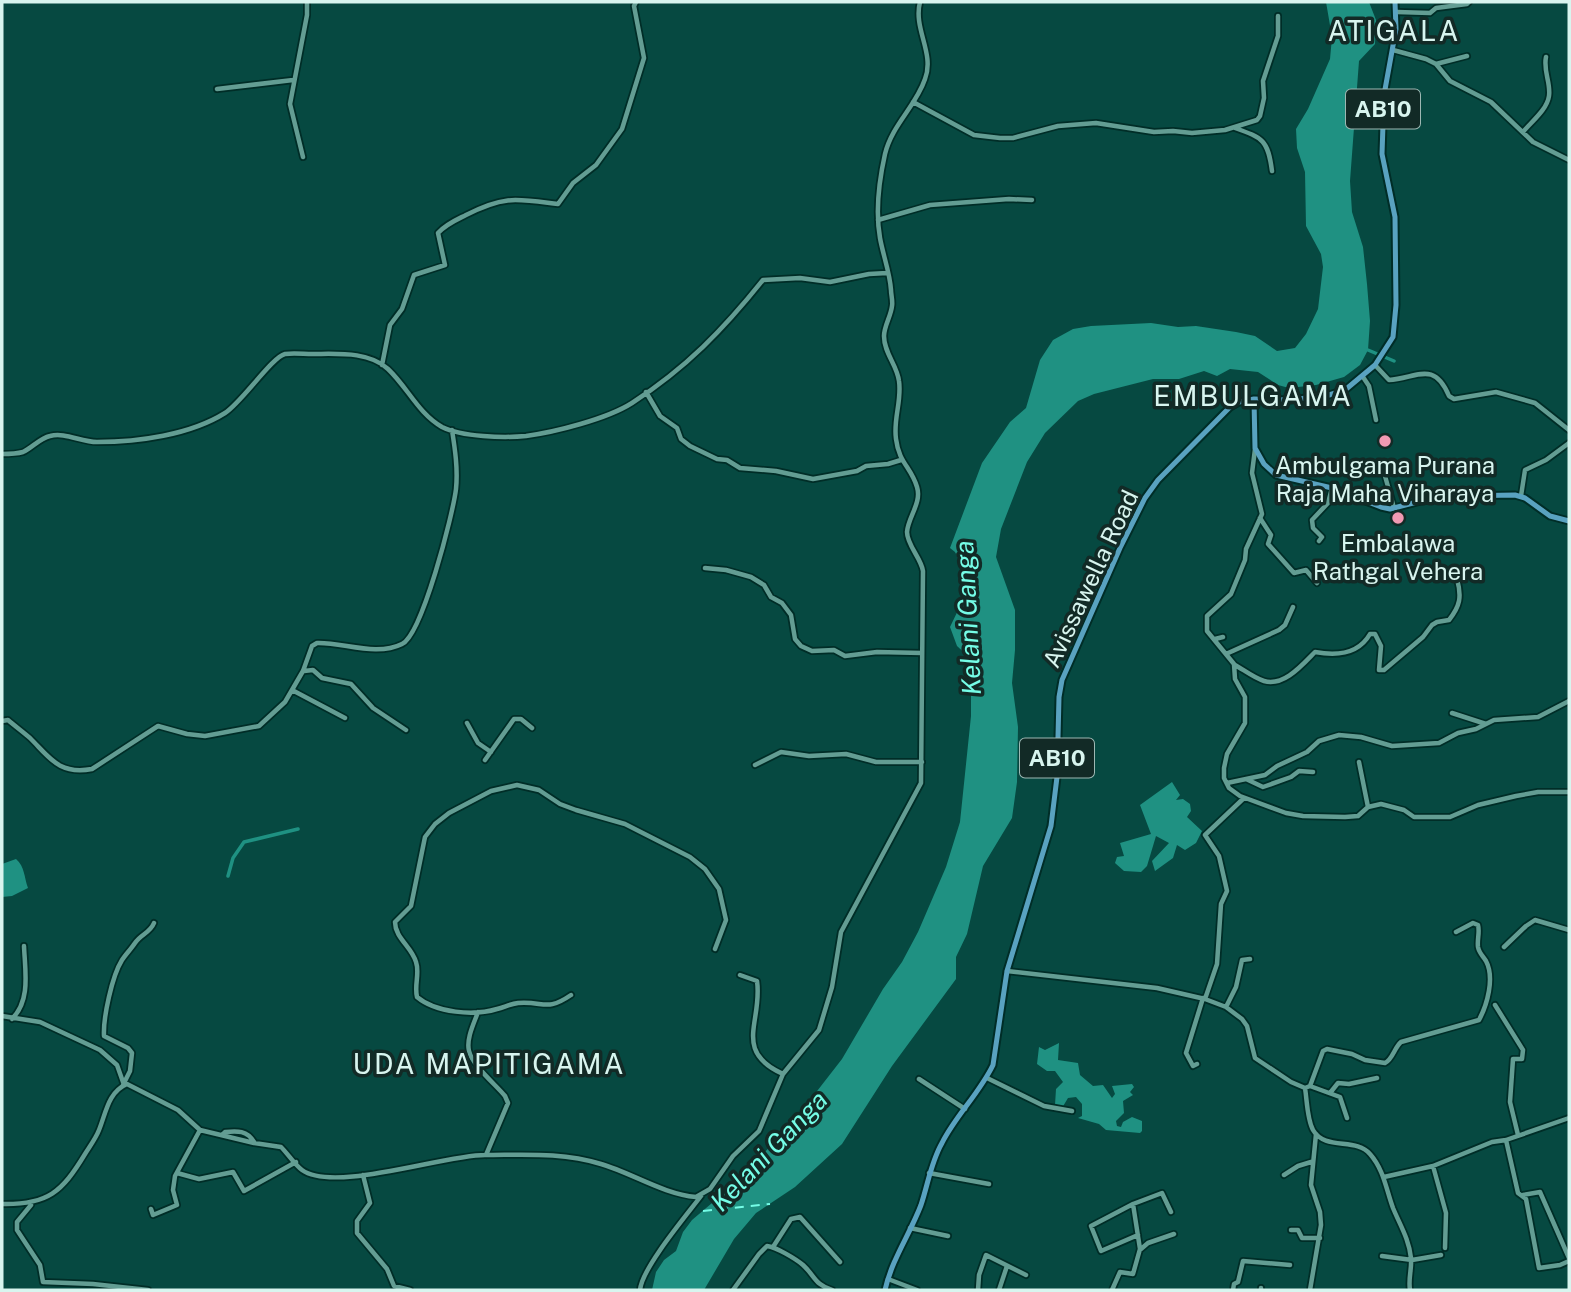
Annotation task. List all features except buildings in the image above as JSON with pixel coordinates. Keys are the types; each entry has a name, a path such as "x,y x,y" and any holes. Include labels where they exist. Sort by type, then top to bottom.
{"main road":[{"name":"Avissawella Road","path":"885,1290 920,1205 941,1143 987,1078 996,1056 1000,1007 1007,971 1051,826 1057,777 1059,697 1068,663 1120,548 1146,498 1158,480 1230,407 1239,402 1291,400 1345,390 1363,377 1391,341 1396,325 1395,217 1382,154 1384,95 1393,50 1397,12 1395,2"},
{"path":"1254,400 1255,448 1264,464 1276,475 1332,488 1381,508 1459,496 1521,496 1550,516 1569,521"}],"street":[{"path":"303,157 291,112 293,80 307,15 307,2"},
{"path":"382,365 390,325 402,309 414,275 445,265 438,233 445,226 485,205 508,199 531,199 558,204 573,183 596,165 622,129 644,58 634,6 636,2"},
{"path":"640,1290 640,1283 648,1266 733,1156 759,1131 783,1074 819,1030 832,987 841,932 921,783 923,571 921,561 907,536 918,489 901,460 895,426 900,409 899,378 885,348 884,334 892,305 891,283 878,220 879,186 886,150 898,122 926,79 929,60 916,14 920,2"},
{"path":"1397,12 1430,13 1436,8 1469,2"},
{"path":"912,102 974,135 1000,138 1096,123 1154,132 1192,133 1234,128 1257,120 1260,116 1264,98 1263,81 1278,36 1278,16"},
{"path":"1393,50 1436,64 1450,81 1490,102 1533,142 1569,160"},
{"path":"1436,64 1467,56"},
{"path":"1523,132 1543,109 1550,95 1546,78 1546,57"},
{"path":"217,89 293,80"},
{"path":"1234,128 1257,135 1265,142 1272,171"},
{"path":"878,220 930,205 1009,199 1032,200"},
{"path":"2,454 22,452 48,436 63,435 95,442 146,438 188,429 227,411 259,380 271,363 286,354 342,353 376,361 427,416 445,428 504,438 542,433 608,414 631,404 712,340 763,280 800,278 830,282 887,273"},
{"path":"1376,362 1390,380 1415,373 1428,373 1444,384 1448,396 1454,398 1496,392 1535,403 1569,430"},
{"path":"1363,377 1368,386 1376,420"},
{"path":"646,392 660,416 677,428 681,439 690,446 740,468 776,471 813,479 901,460"},
{"path":"2,721 8,720 30,739 46,758 68,770 92,769 158,726 205,736 259,726 285,702 303,671 312,646 317,643 361,649 404,644 410,638 422,612 443,548 456,489 456,457 452,430"},
{"path":"1521,496 1525,470 1546,460 1569,443"},
{"path":"1255,448 1252,473 1261,510 1260,518 1231,594 1207,615 1207,631 1234,664 1272,682 1295,672 1315,652 1338,655 1354,650 1370,634 1375,634 1381,646 1379,670 1384,670 1423,637 1432,625 1449,620 1460,602 1461,591 1457,579"},
{"path":"1385,476 1394,508"},
{"path":"1319,541 1322,537 1311,523 1328,503 1332,488"},
{"path":"1260,518 1271,535 1268,544 1281,560 1294,573 1306,570 1317,583"},
{"path":"705,568 726,569 764,585 771,597 782,603 791,615 795,639 801,646 812,651 834,650 845,656 877,652 922,653"},
{"path":"1226,654 1279,630 1285,625 1293,607"},
{"path":"1215,639 1223,637"},
{"path":"1234,664 1235,679 1245,697 1247,710 1245,723 1227,754 1224,768 1229,788 1244,797 1286,813 1303,816 1358,816 1368,807 1381,804 1404,810 1414,817 1450,817 1478,805 1516,796 1538,792 1569,792"},
{"path":"303,671 313,670 322,678 351,684 373,708 406,730"},
{"path":"292,690 345,718"},
{"path":"1227,783 1265,775 1277,766 1307,752 1319,741 1339,735 1361,737 1392,747 1439,743 1458,733 1504,718 1538,717 1569,701"},
{"path":"1451,713 1486,724"},
{"path":"485,760 514,719 521,719 533,728"},
{"path":"467,723 478,743 491,752"},
{"path":"755,765 781,752 809,756 846,754 876,762 922,762"},
{"path":"1359,762 1368,807"},
{"path":"1246,779 1263,787 1291,778 1299,771 1313,772"},
{"path":"570,995 555,1005 519,1003 478,1012 449,1010 417,997 418,967 415,957 395,929 395,922 411,905 425,837 435,824 449,813 491,791 517,785 539,790 560,804 625,824 690,857 705,869 719,889 726,920 715,949"},
{"path":"1197,1063 1192,1066 1186,1053 1217,964 1221,904 1227,891 1219,856 1205,835 1244,797"},
{"path":"1504,947 1535,920 1569,929"},
{"path":"2,1204 32,1203 44,1200 55,1192 75,1171 99,1131 107,1106 123,1086 130,1071 132,1053 128,1048 104,1036 108,1004 117,969 138,939 150,931 154,923"},
{"path":"1410,1290 1412,1260 1408,1238 1392,1207 1384,1177 1366,1150 1330,1142 1316,1134 1311,1124 1307,1087 1323,1051 1327,1049 1385,1063 1390,1060 1396,1046 1401,1042 1479,1020 1486,1006 1489,986 1486,962 1478,948 1478,925 1473,923 1456,932"},
{"path":"11,1019 23,1009 26,984 24,946"},
{"path":"1226,1007 1236,987 1242,960 1250,959"},
{"path":"1007,971 1157,988 1226,1007 1247,1026 1255,1058 1282,1076 1340,1097 1347,1118"},
{"path":"740,975 757,981 752,1030 758,1058 766,1066 783,1074"},
{"path":"1495,1006 1523,1050 1522,1059 1513,1059 1510,1102 1518,1135"},
{"path":"478,1012 468,1051 508,1103 486,1156"},
{"path":"2,1016 40,1022 100,1050 117,1065 123,1086"},
{"path":"987,1078 1044,1106 1072,1111"},
{"path":"1330,1093 1338,1083 1349,1084 1377,1078"},
{"path":"919,1079 965,1110"},
{"path":"123,1086 127,1084 134,1087 178,1110 200,1130 281,1147 300,1169 311,1175 328,1178 363,1175 423,1163 486,1156 547,1154 588,1160 691,1197 701,1196"},
{"path":"1384,1177 1433,1166 1492,1142 1506,1140 1569,1118"},
{"path":"151,1209 153,1215 177,1205 173,1190 177,1173 200,1130"},
{"path":"1310,1290 1320,1238 1320,1212 1311,1185 1316,1134"},
{"path":"1506,1140 1518,1193 1526,1199 1539,1268 1560,1265 1569,1260 1540,1192 1523,1195"},
{"path":"177,1173 199,1179 233,1172 244,1191 296,1162"},
{"path":"1284,1175 1312,1162"},
{"path":"1433,1166 1446,1213 1445,1248"},
{"path":"929,1173 989,1184"},
{"path":"363,1175 370,1203 357,1221 357,1234 387,1269 394,1286 410,1290"},
{"path":"1138,1236 1101,1251 1091,1229 1095,1224 1133,1204 1162,1193 1171,1212"},
{"path":"32,1203 17,1222 17,1230 40,1265 43,1282 148,1290"},
{"path":"1112,1290 1119,1272 1133,1274 1140,1250 1133,1204"},
{"path":"773,1247 791,1219 800,1217 840,1262"},
{"path":"910,1228 947,1236"},
{"path":"1291,1230 1298,1230 1302,1238 1320,1238"},
{"path":"1140,1250 1148,1243 1174,1234"},
{"path":"733,1290 764,1247 773,1247 802,1264 821,1287 832,1290"},
{"path":"978,1290 979,1275 986,1255 1026,1276"},
{"path":"1382,1256 1412,1260 1441,1255"},
{"path":"1233,1290 1234,1284 1238,1282 1243,1261 1290,1265"},
{"path":"999,1290 1007,1266"},
{"path":"888,1279 917,1290"}],"water":[{"name":"Kelani Ganga","path":"1326,2 1369,2 1376,20 1375,44 1359,61 1350,181 1352,212 1363,247 1367,284 1370,321 1368,350 1360,365 1344,377 1316,385 1289,388 1278,385 1258,372 1230,369 1217,376 1204,371 1179,379 1153,379 1094,394 1078,401 1045,433 1027,462 1001,529 996,557 1015,610 1012,683 1018,727 1017,782 1012,818 983,866 967,934 956,957 956,979 892,1066 842,1144 795,1187 756,1213 734,1239 704,1290 652,1290 656,1272 664,1260 676,1251 683,1232 692,1220 745,1175 842,1059 902,962 946,867 960,822 971,716 971,659 957,646 950,627 963,600 969,579 955,552 950,548 982,463 1010,422 1026,408 1040,360 1053,340 1073,329 1151,323 1178,327 1196,326 1255,336 1277,351 1295,348 1306,334 1318,309 1323,267 1321,254 1306,226 1305,172 1297,148 1296,129 1330,59 1332,37"},
{"path":"1172,782 1180,795 1176,800 1183,799 1190,804 1191,811 1187,817 1202,831 1196,843 1185,850 1177,845 1173,858 1155,871 1152,861 1169,843 1156,836 1147,866 1141,872 1124,871 1115,863 1117,857 1124,856 1120,843 1151,834 1140,805"},
{"path":"16,859 23,869 28,888 12,896 2,897 2,864"},
{"path":"1059,1043 1058,1060 1078,1063 1080,1075 1093,1086 1103,1085 1112,1098 1115,1094 1112,1086 1132,1084 1134,1087 1130,1092 1133,1095 1123,1101 1124,1113 1116,1121 1117,1126 1121,1127 1123,1122 1132,1117 1142,1121 1140,1133 1106,1130 1099,1124 1078,1118 1082,1116 1082,1104 1076,1097 1068,1098 1062,1108 1055,1105 1056,1089 1063,1082 1055,1071 1047,1071 1037,1064 1039,1047 1045,1050"}],"waterway":[{"path":"1368,350 1394,361"},
{"path":"228,876 233,858 244,842 298,829"}],"ferry route":[{"path":"703,1211 770,1204"}],"place":[{"name":"Ambulgama Purana Raja Maha Viharaya","path":"1385,441"},
{"name":"Embalawa Rathgal Vehera","path":"1398,518"}],"district":[{"name":"ATIGALA","path":"1394,31"},
{"name":"EMBULGAMA","path":"1253,396"},
{"name":"UDA MAPITIGAMA","path":"489,1064"}]}
